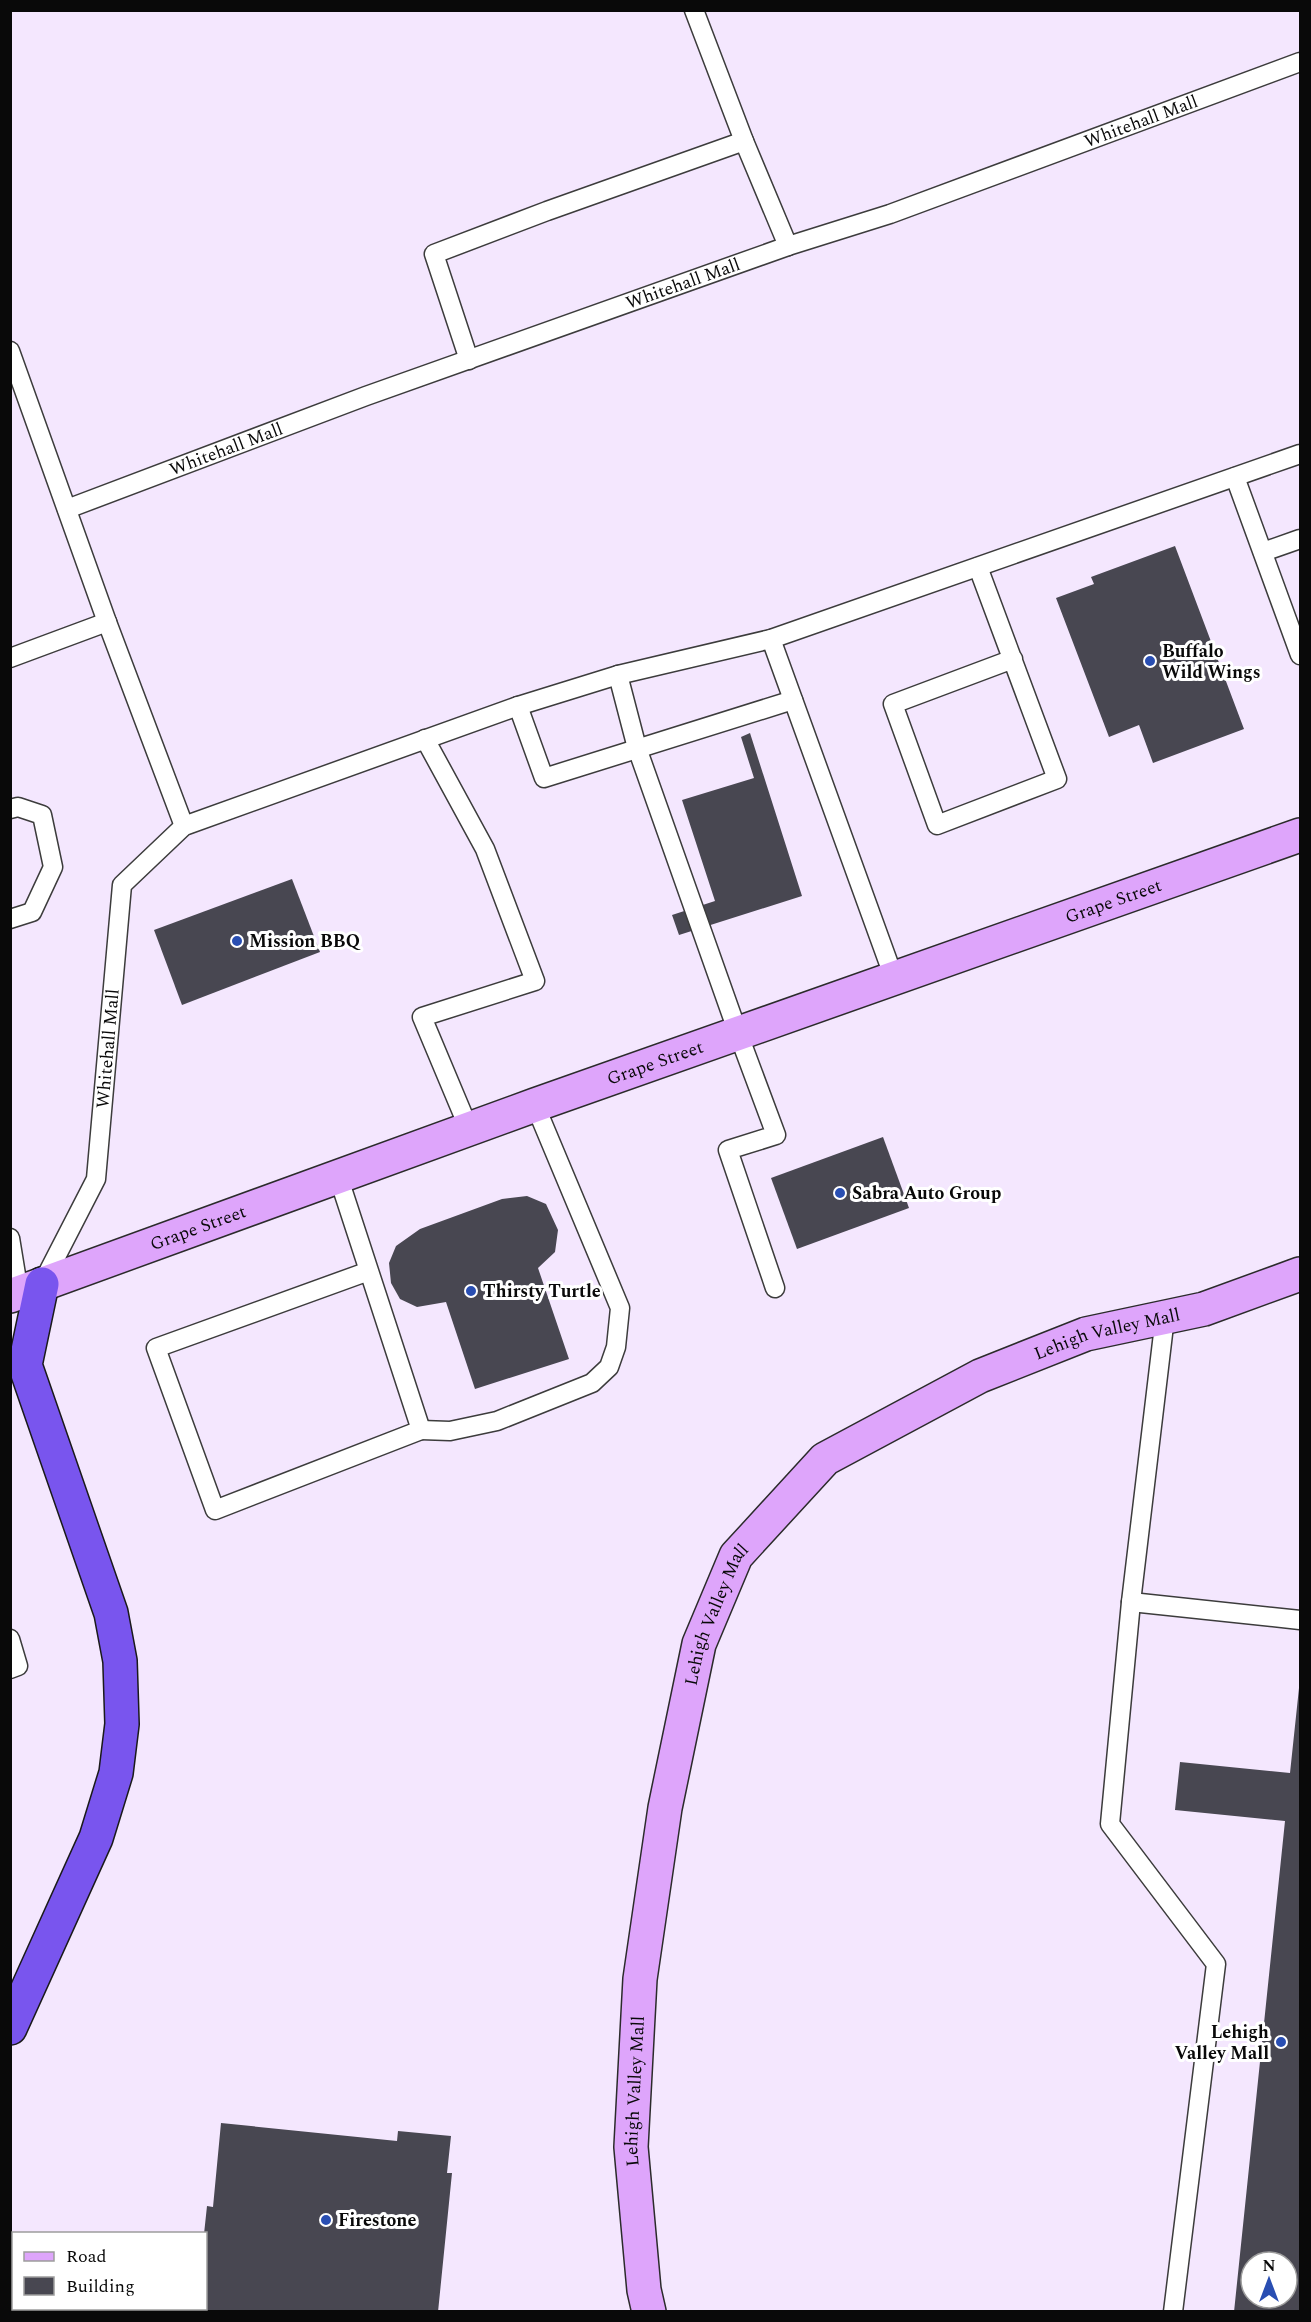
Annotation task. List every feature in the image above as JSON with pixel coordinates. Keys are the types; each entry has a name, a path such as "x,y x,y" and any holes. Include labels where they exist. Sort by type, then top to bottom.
{"highway":[{"path":"10,2028 96,1839 116,1773 122,1724 120,1662 111,1613 25,1365 24,1291"}],"street":[{"name":"Grape Street","path":"24,1291 535,1105 1300,835"},
{"name":"Lehigh Valley Mall","path":"649,2312 644,2290 631,2147 640,1979 665,1808 699,1644 736,1556 825,1459 980,1376 1086,1334 1204,1309 1300,1274"}],"lane":[{"path":"694,10 744,141 788,246"},
{"name":"Whitehall Mall","path":"67,509 289,424 788,246 890,214 1300,62"},
{"path":"469,360 434,254 744,141"},
{"path":"10,351 107,622 184,826"},
{"name":"Whitehall Mall","path":"24,1291 96,1179 122,885 184,826 518,706 618,675 771,639 1300,454"},
{"path":"1235,477 1300,655"},
{"path":"1263,552 1300,539"},
{"path":"978,567 1013,659 1058,779 937,825 893,705 1013,659"},
{"path":"10,658 107,622"},
{"path":"771,639 894,978"},
{"path":"618,675 637,748 738,1033 777,1135 728,1150 774,1288"},
{"path":"518,706 544,778 793,700"},
{"path":"425,739 485,849 535,981 422,1017 469,1129"},
{"path":"10,809 18,807 42,815 53,867 32,912 10,919"},
{"path":"369,1272 156,1348 215,1510 421,1430 450,1431 498,1421 592,1383 609,1367 616,1347 620,1308 535,1105"},
{"path":"338,1176 421,1430"},
{"path":"10,1238 24,1291"},
{"path":"1165,1317 1131,1602 1110,1824 1216,1964 1173,2312"},
{"path":"1131,1602 1300,1620"},
{"path":"10,1639 18,1666 10,1669"}],"building":[{"name":"Buffalo Wild Wings","path":"1175,546 1244,729 1153,763 1139,725 1109,737 1056,598 1094,584 1091,577"},
{"path":"750,733 802,896 679,935 672,915 715,901 682,800 754,778 741,737"},
{"name":"Mission BBQ","path":"292,879 320,952 182,1005 154,930"},
{"name":"Sabra Auto Group","path":"883,1137 909,1208 797,1249 771,1178"},
{"name":"Thirsty Turtle","path":"527,1196 546,1204 558,1230 555,1252 538,1268 569,1359 475,1389 446,1302 417,1307 400,1299 391,1283 389,1263 396,1246 420,1229 502,1199"},
{"name":"Lehigh Valley Mall","path":"1299,1688 1300,2312 1234,2312 1239,2264 1239,2310 1299,2310 1299,2250 1240,2250 1285,1821 1175,1810 1180,1762 1290,1773"},
{"name":"Firestone","path":"221,2123 397,2141 398,2131 451,2136 447,2173 452,2173 438,2312 196,2312 196,2310 207,2310 207,2232 204,2232 207,2206 213,2207"}],"place":[{"name":"Buffalo Wild Wings","path":"1150,661"},
{"name":"Mission BBQ","path":"237,941"},
{"name":"Sabra Auto Group","path":"840,1193"},
{"name":"Thirsty Turtle","path":"471,1291"},
{"name":"Lehigh Valley Mall","path":"1281,2042"},
{"name":"Firestone","path":"326,2220"}]}
